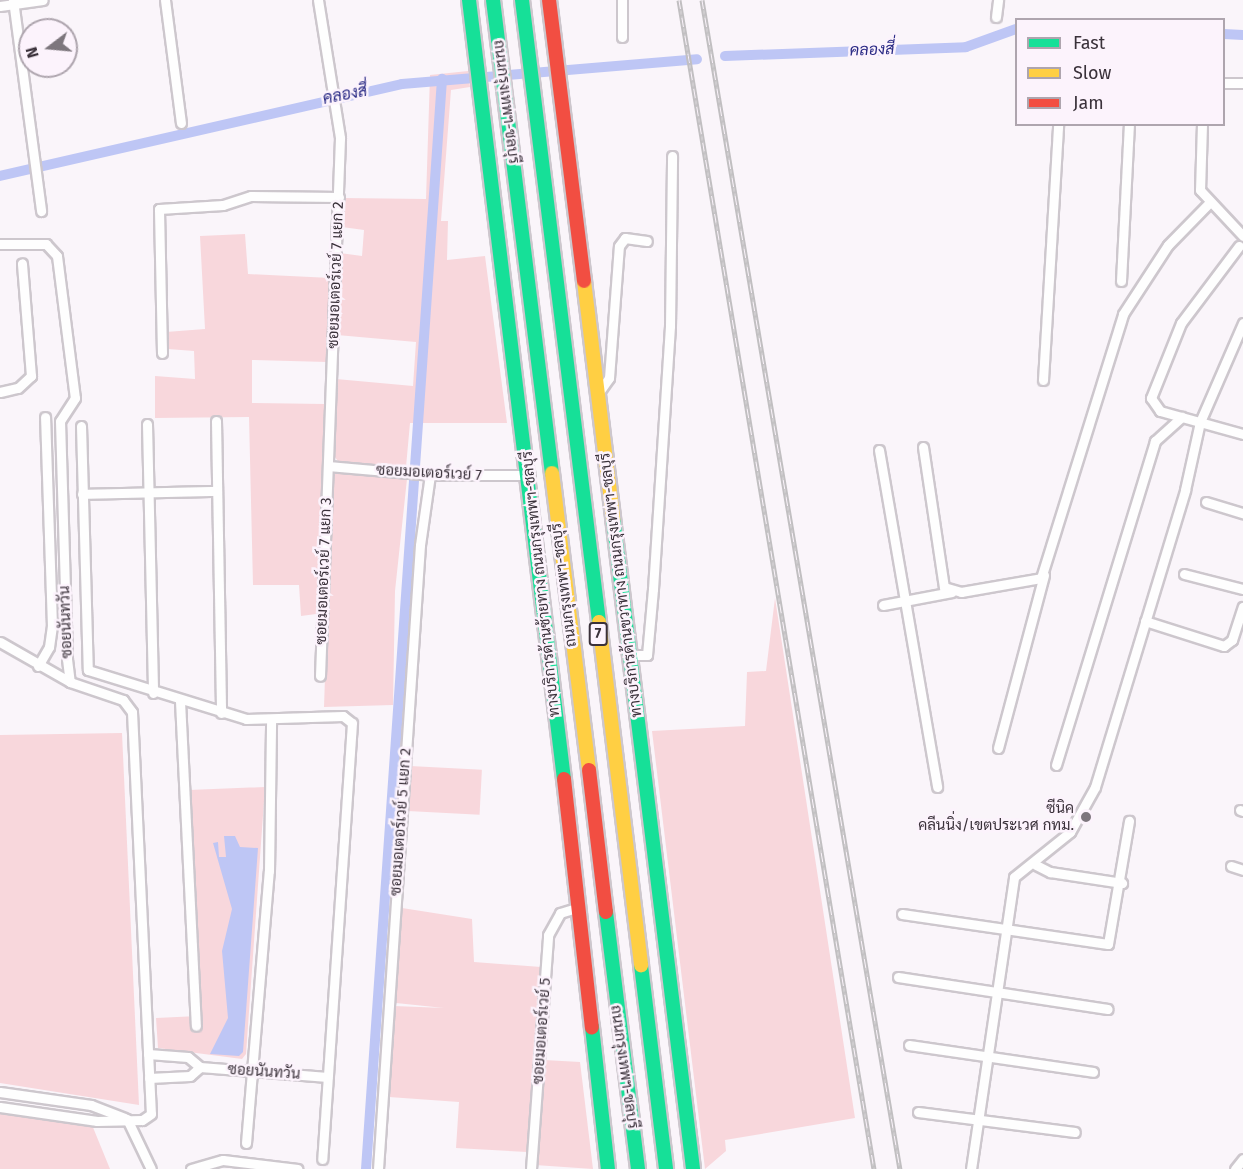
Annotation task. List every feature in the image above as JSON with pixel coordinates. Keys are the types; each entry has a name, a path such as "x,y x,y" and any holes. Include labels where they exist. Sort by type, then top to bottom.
{"main road":[{"name":"ทางบริการด้านซ้ายทาง ถนนกรุงเทพฯ-ชลบุรี","path":"469,0 530,475 576,908 608,1169"},
{"name":"ถนนกรุงเทพฯ-ชลบุรี","path":"493,0 638,1169"},
{"name":"ถนนกรุงเทพฯ-ชลบุรี","path":"522,0 666,1169"},
{"name":"ทางบริการด้านขวาทาง ถนนกรุงเทพฯ-ชลบุรี","path":"549,0 693,1169"}],"street":[{"path":"0,6 13,2 43,0"},
{"path":"165,0 182,123"},
{"name":"ซอยมอเตอร์เวย์ 7 แยก 2","path":"318,0 337,115 339,197 327,466"},
{"path":"622,0 622,37"},
{"path":"996,17 998,0"},
{"path":"13,2 40,211"},
{"path":"1225,83 1243,83"},
{"path":"1043,380 1058,126"},
{"path":"1121,281 1129,126"},
{"path":"1202,126 1197,181 1209,203 1242,239 1184,317 1152,391 1155,408 1243,434"},
{"path":"629,655 647,655 653,590 670,326 672,156"},
{"path":"162,353 159,209 223,205 252,196 339,197"},
{"path":"998,748 1044,574 1123,314 1168,245 1209,203"},
{"path":"597,395 609,378 619,246 625,238 647,240"},
{"name":"ซอยนันทวัน","path":"0,244 46,244 57,256 75,398 60,421 70,682"},
{"path":"0,392 18,387 31,376 22,263"},
{"path":"971,1169 976,1120 1014,877 1036,865 1082,816 1145,621 1200,422 1243,323"},
{"path":"38,666 50,647 52,626 45,417"},
{"path":"1056,765 1155,441 1182,417"},
{"path":"216,421 221,713"},
{"path":"147,424 153,693"},
{"path":"81,426 88,670 153,693 221,713 271,719 343,716 352,723 322,1159"},
{"path":"923,447 942,582 952,592"},
{"path":"879,450 937,787"},
{"name":"ซอยมอเตอร์เวย์ 7","path":"327,466 428,475 530,475"},
{"name":"ซอยมอเตอร์เวย์ 7 แยก 3","path":"320,676 327,466"},
{"name":"ซอยมอเตอร์เวย์ 5 แยก 2","path":"378,1169 420,545 428,475"},
{"path":"82,494 217,491"},
{"path":"1206,502 1243,513"},
{"path":"883,605 1037,580 1044,574"},
{"path":"1184,574 1243,589"},
{"path":"1145,621 1224,646 1232,640 1243,607"},
{"path":"0,642 38,666 70,682 123,699 132,712 151,1114 127,1119 97,1121 0,1107"},
{"path":"180,701 196,1026"},
{"path":"246,1143 268,871 271,719"},
{"path":"902,914 1108,944 1122,883 1129,821"},
{"path":"1036,865 1050,872 1122,883"},
{"path":"1231,867 1243,870"},
{"name":"ซอยมอเตอร์เวย์ 5","path":"531,1169 548,935 560,912 576,908"},
{"path":"898,978 1108,1009"},
{"path":"909,1045 1093,1072"},
{"name":"ซอยนันทวัน","path":"148,1054 188,1058 200,1067 328,1077"},
{"name":"ซอยนันทวัน","path":"149,1078 190,1076 200,1067"},
{"path":"0,1092 91,1106 127,1119 151,1169"},
{"path":"37,1113 40,1098"},
{"path":"918,1112 1075,1132"},
{"path":"1235,1169 1243,1159"},
{"path":"191,1169 212,1161 297,1169"}],"shaded area":[{"path":"468,71 470,87 451,90 441,221 448,221 447,260 485,256 507,423 410,423 406,467 338,461 333,455 336,379 413,386 416,342 337,335 340,253 362,256 364,230 342,227 343,198 426,199 430,75"},
{"path":"245,234 248,274 331,278 327,362 252,360 252,403 325,404 316,614 301,616 299,585 253,585 249,417 155,418 155,376 195,379 194,351 168,349 166,332 205,329 200,236"},
{"path":"332,471 407,479 395,591 393,705 324,707"},
{"path":"775,598 855,1118 725,1140 726,1151 705,1169 652,731 745,726 747,672 766,671"},
{"path":"122,733 139,1105 0,1083 0,735"},
{"path":"410,766 482,770 480,815 408,811"},
{"path":"265,787 246,1054 242,1059 158,1048 156,1018 198,1016 189,790"},
{"path":"402,908 472,919 474,962 541,967 527,1152 456,1148 459,1102 389,1097 394,1006 444,1008 396,1003"},
{"path":"544,1060 580,1062 593,1169 535,1165"},
{"path":"0,1112 92,1125 110,1169 0,1169"}],"water":[{"path":"224,836 235,836 240,847 258,848 243,1052 239,1056 210,1054 228,1018 222,951 232,909 213,843 218,842 219,857 226,857"}],"waterway":[{"name":"คลองสี่","path":"725,56 966,47 1015,29"},
{"name":"คลองสี่","path":"1225,34 1243,35"},
{"name":"คลองสี่","path":"0,176 402,84 697,59"},
{"path":"366,1169 442,79"}],"railway":[{"path":"679,0 874,1169"},
{"path":"702,0 900,1169"}],"traffic: fast":[{"path":"469,0 564,779"},
{"path":"493,0 552,473"},
{"path":"522,0 599,622"},
{"path":"613,518 693,1169"},
{"path":"606,912 638,1169"},
{"path":"641,965 666,1169"},
{"path":"592,1027 608,1169"}],"traffic: slow":[{"path":"584,281 613,518"},
{"path":"552,473 589,770"},
{"path":"599,622 641,965"}],"traffic: jam":[{"path":"549,0 584,281"},
{"path":"589,770 606,912"},
{"path":"564,779 592,1027"}],"place":[{"name":"ซีนิค คลีนนิ่ง/เขตประเวศ กทม.","path":"1086,817"}]}
